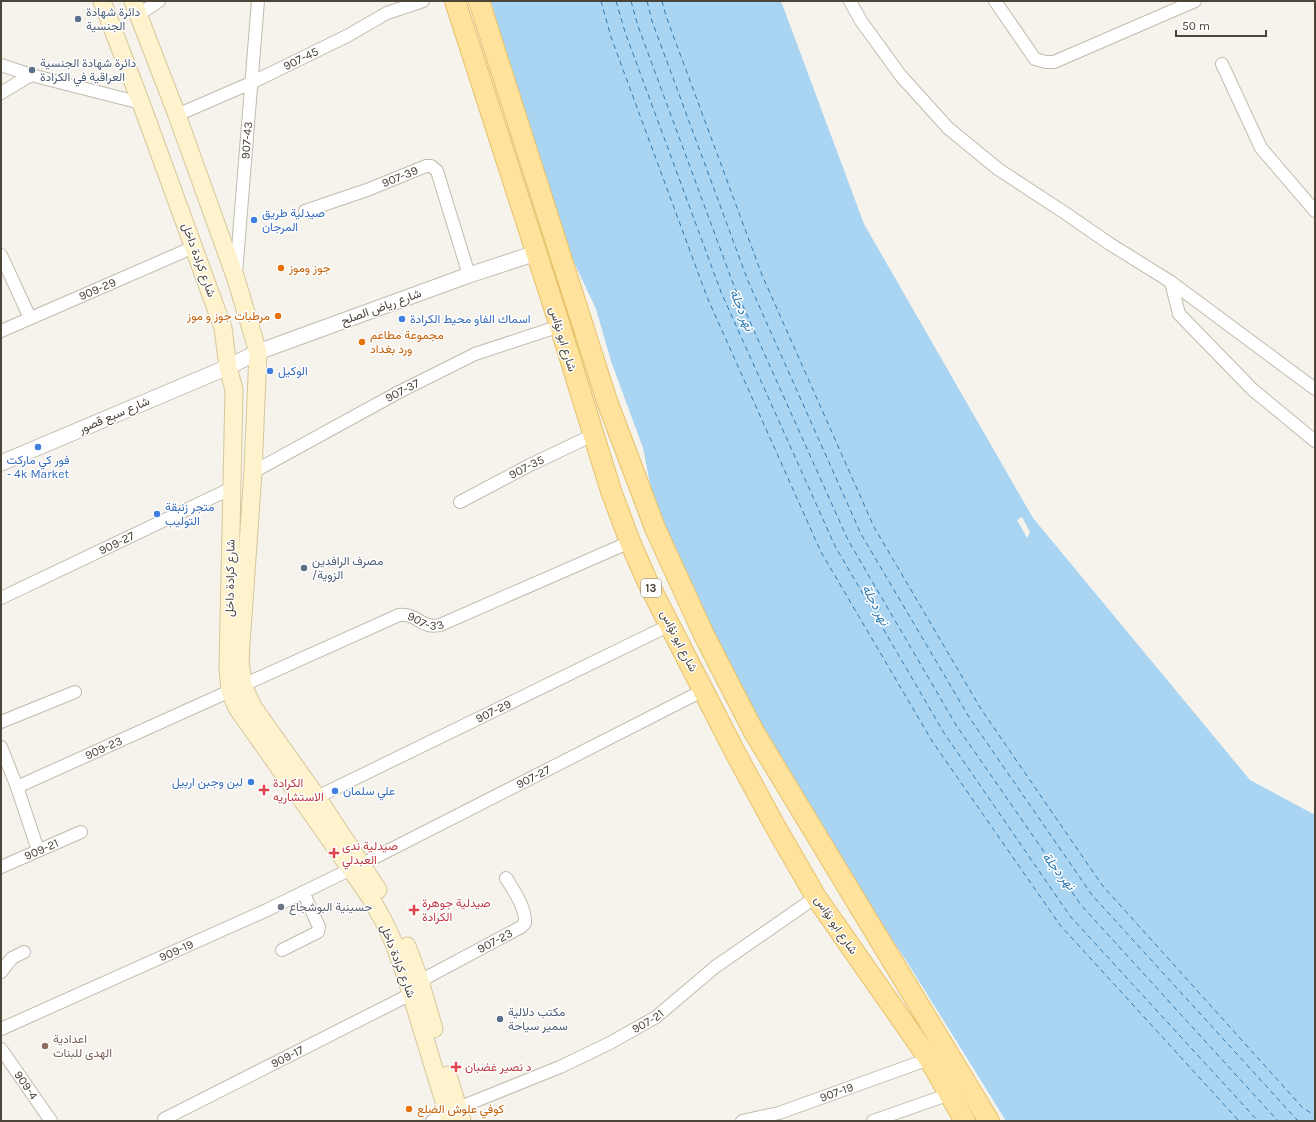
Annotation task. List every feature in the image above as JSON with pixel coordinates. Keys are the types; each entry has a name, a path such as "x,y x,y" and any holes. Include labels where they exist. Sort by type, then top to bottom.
{"main road":[{"name":"شارع كرادة داخل","path":"102,1 223,328 228,367 234,390 228,668 236,688 253,707 316,797 356,867"},
{"name":"شارع ابو نؤاس","path":"455,1 560,326 610,490 648,583 775,826 816,897 929,1059 965,1121"},
{"name":"شارع ابو نؤاس","path":"479,1 607,401 655,528 704,635 754,732 989,1121"},
{"name":"شارع كرادة داخل","path":"136,8 177,115 236,279 258,352 253,472 240,659 236,688 237,708 396,921 454,1116"}],"street":[{"path":"136,8 159,1"},
{"name":"907-43","path":"236,279 258,1"},
{"name":"907-45","path":"177,115 251,83 347,36 387,13 423,1"},
{"path":"850,1 861,21 901,76 948,128 998,169 1110,244 1171,282 1315,389"},
{"path":"995,1 1034,59 1046,62 1054,62 1195,1"},
{"path":"1,64 31,74 141,103"},
{"path":"1222,64 1261,148 1315,211"},
{"path":"1,93 31,74"},
{"name":"907-39","path":"305,211 367,190 426,166 431,166 437,171 469,274"},
{"name":"909-29","path":"1,331 194,247"},
{"name":"شارع رياض الصلح","path":"228,367 258,352 469,274 536,253"},
{"path":"1,255 30,318"},
{"path":"1171,282 1179,314 1253,390 1315,441"},
{"name":"907-37","path":"253,472 399,392 475,354 560,326"},
{"name":"شارع سبع قصور","path":"1,463 228,367"},
{"name":"907-35","path":"460,502 530,465 593,435"},
{"name":"909-27","path":"1,598 232,488"},
{"name":"907-33","path":"236,688 399,615 410,616 428,626 440,625 630,542"},
{"name":"907-29","path":"316,797 670,625"},
{"name":"909-23","path":"17,787 236,688"},
{"name":"907-27","path":"356,867 704,690"},
{"path":"1,722 75,692"},
{"path":"1,747 17,787 38,850"},
{"name":"909-21","path":"1,866 81,832"},
{"name":"909-19","path":"1,1029 356,867"},
{"name":"907-23","path":"416,987 521,927 525,923 525,917 515,892 506,878"},
{"path":"282,950 318,932 319,927 304,892"},
{"name":"907-21","path":"432,1121 454,1116 560,1067 610,1043 656,1017 715,967 816,897"},
{"path":"1,972 12,958 24,952"},
{"name":"909-17","path":"164,1119 416,987"},
{"name":"909-4","path":"1,1049 51,1121"},
{"name":"907-19","path":"742,1121 764,1119 929,1059"},
{"path":"873,1121 950,1094"}],"water":[{"name":"نهر دجلة","path":"491,1 781,1 864,224 1033,518 1250,780 1315,815 1315,1121 1006,1121 909,965 858,889 725,666 655,509 643,448 611,361 596,309 554,220"}],"pier":[{"path":"1022,517 1030,532 1027,538 1017,520"}],"ferry route":[{"path":"601,1 611,37 707,297 821,552 932,741 1060,925 1239,1121"},
{"path":"616,1 625,32 721,292 835,546 944,733 1070,916 1258,1121"},
{"path":"631,1 638,26 734,286 848,540 956,725 1081,905 1278,1121"},
{"path":"647,1 652,21 748,281 861,534 969,717 1092,895 1298,1121"},
{"path":"662,1 666,16 762,275 874,527 981,709 1102,885 1302,1107 1315,1116"}],"place":[{"name":"دائرة شهادة الجنسية","path":"78,19"},
{"name":"دائرة شهادة الجنسية العراقية في الكرادة","path":"32,70"},
{"name":"صيدلية طريق المرجان","path":"254,220"},
{"name":"جوز وموز","path":"281,268"},
{"name":"مرطبات جوز و موز","path":"278,316"},
{"name":"اسماك الفاو محيط الكرادة","path":"402,319"},
{"name":"مجموعة مطاعم ورد بغداد","path":"362,342"},
{"name":"الوكيل","path":"270,371"},
{"name":"فور كي ماركت - 4k Market","path":"38,447"},
{"name":"متجر زنبقة التوليب","path":"157,514"},
{"name":"مصرف الرافدين /الزوية","path":"304,568"},
{"name":"لبن وجبن اربيل","path":"251,782"},
{"name":"الكرادة الاستشاريه","path":"264,790"},
{"name":"علي سلمان","path":"335,791"},
{"name":"صيدلية ندى العبدلي","path":"334,853"},
{"name":"حسينية البوشجاع","path":"281,907"},
{"name":"صيدلية جوهرة الكرادة","path":"414,910"},
{"name":"مكتب دلالية سمير سياحة","path":"500,1019"},
{"name":"اعدادية الهدى للبنات","path":"45,1046"},
{"name":"د نصير غضبان","path":"456,1067"},
{"name":"كوفي علوش الضلع","path":"409,1109"}]}
